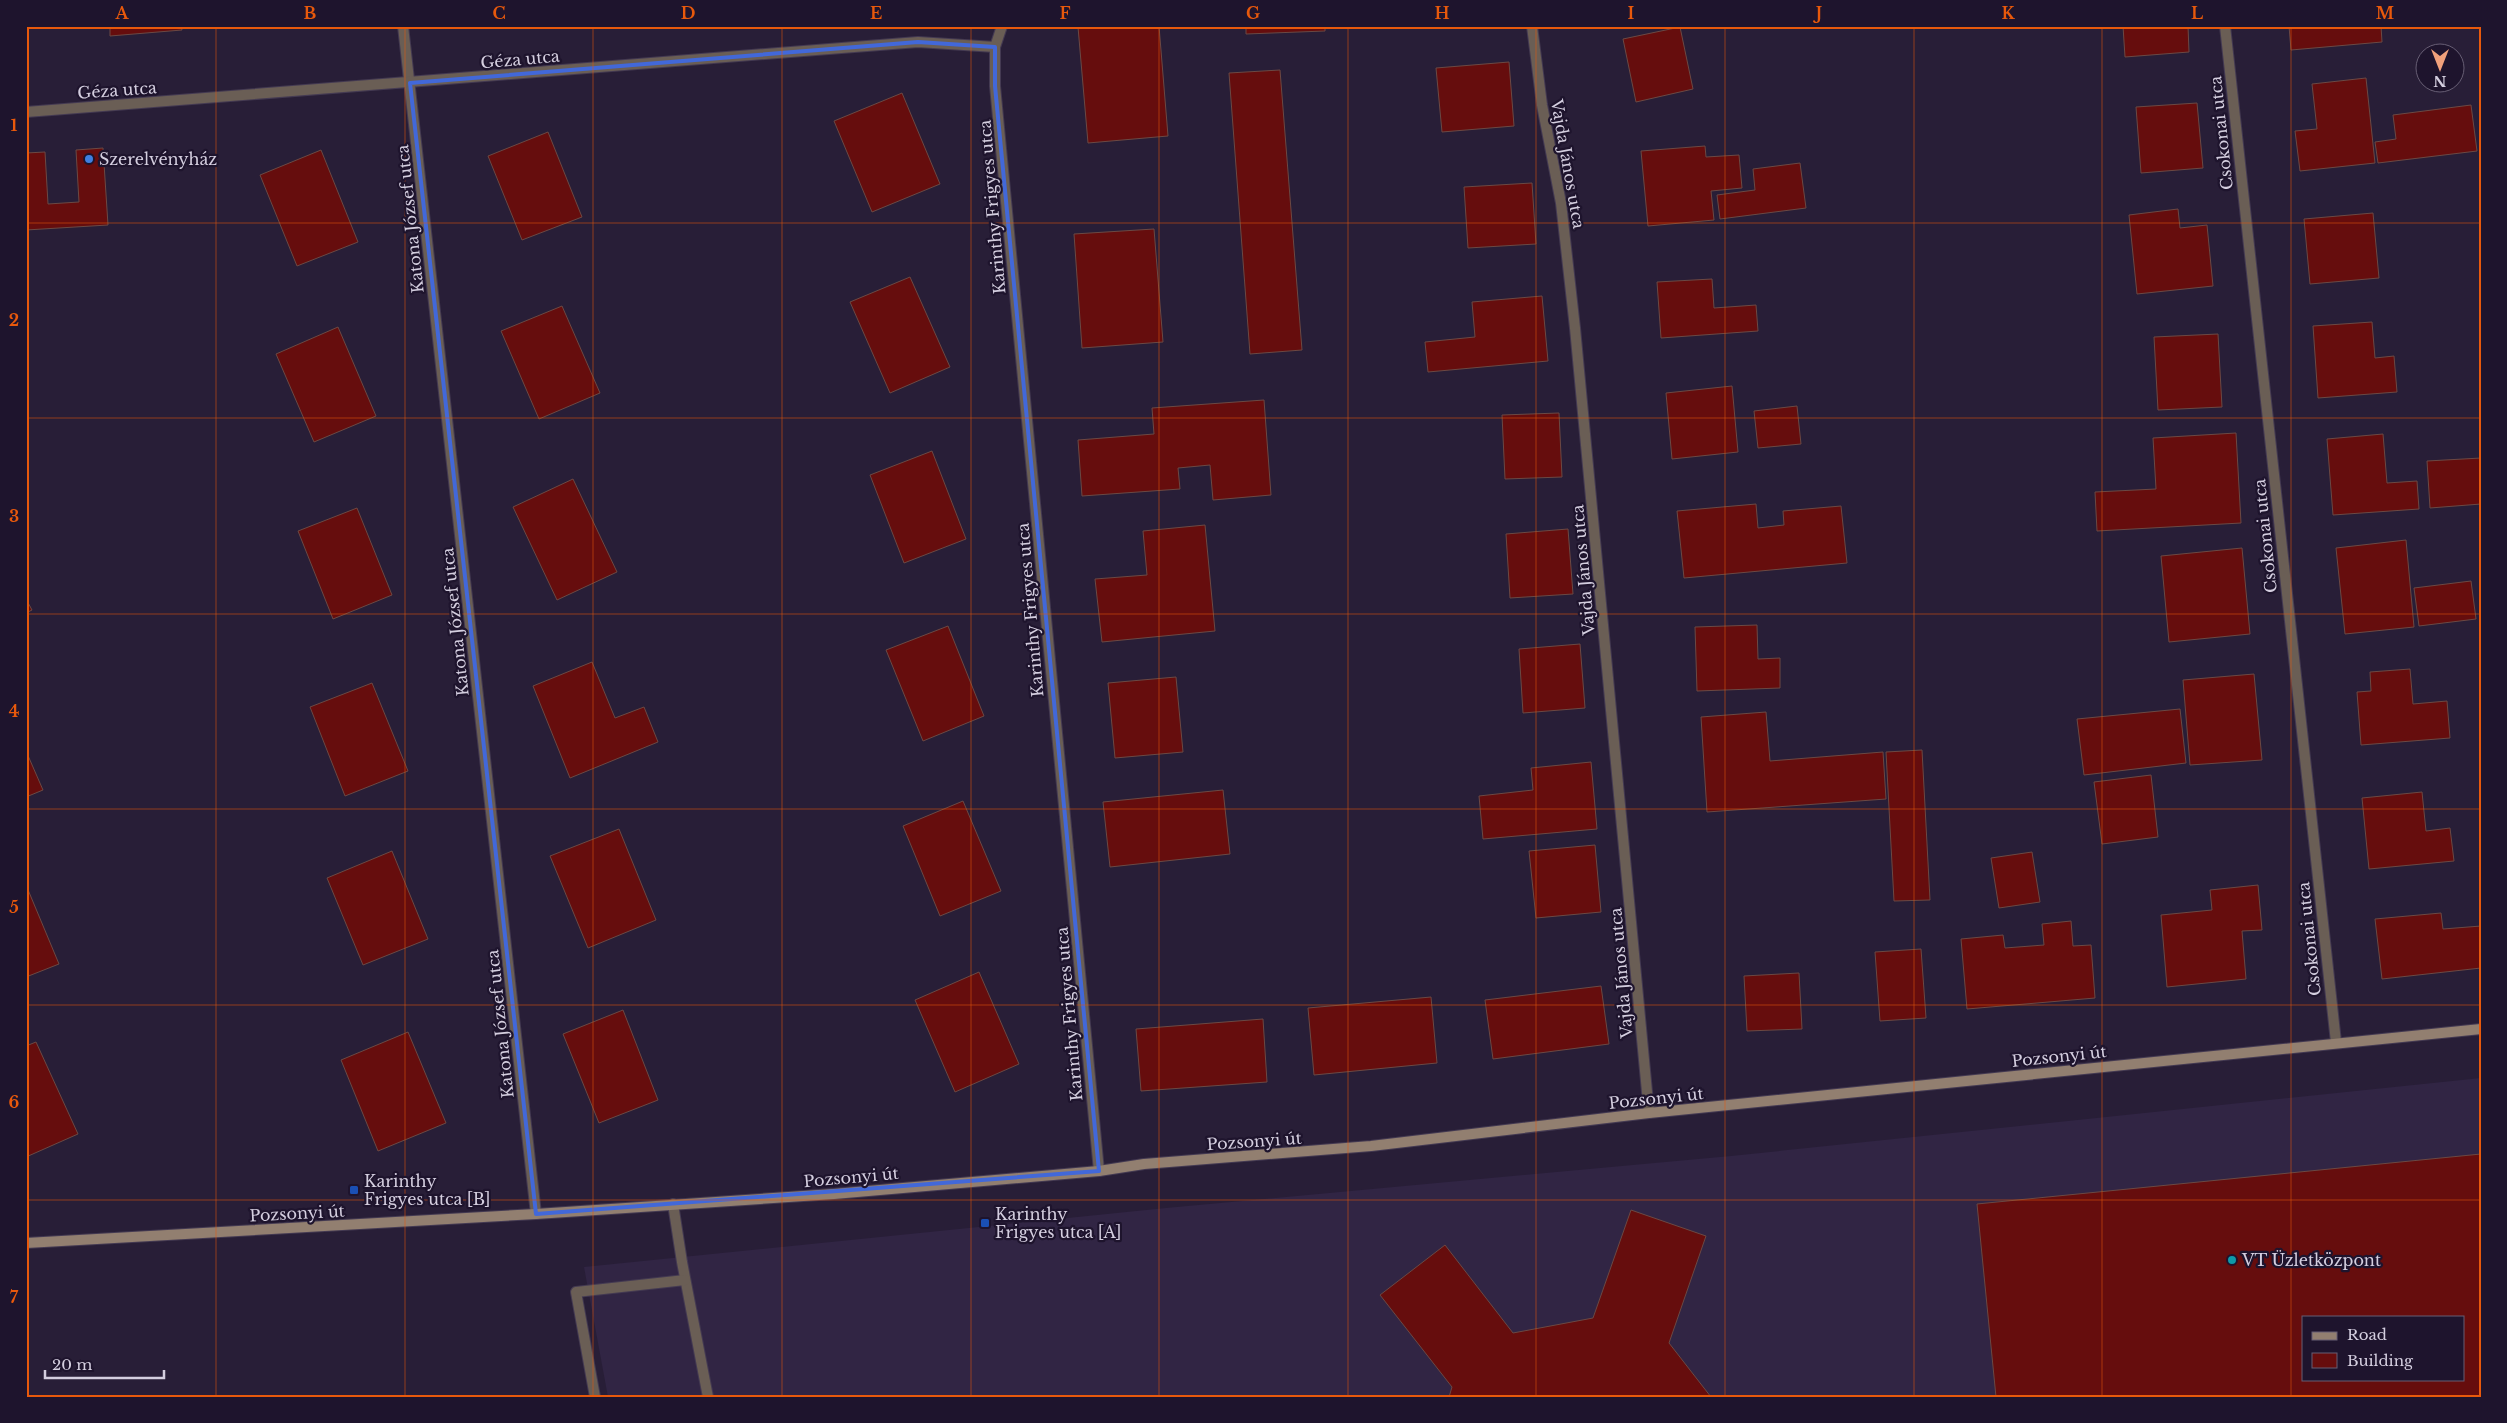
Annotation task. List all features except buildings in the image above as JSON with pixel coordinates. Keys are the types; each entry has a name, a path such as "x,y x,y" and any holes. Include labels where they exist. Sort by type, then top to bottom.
{"street":[{"name":"Katona József utca","path":"403,26 536,1214"},
{"path":"995,47 1002,26"},
{"name":"Vajda János utca","path":"1532,26 1542,105 1561,203 1576,328 1649,1113"},
{"name":"Csokonai utca","path":"2225,26 2336,1042"},
{"name":"Géza utca","path":"26,112 918,42 995,47"},
{"name":"Karinthy Frigyes utca","path":"995,47 996,96 1099,1171"},
{"name":"Pozsonyi út","path":"26,1243 536,1214 834,1194 1099,1171 1144,1164 1372,1146 1649,1113 2336,1042 2481,1029"},
{"path":"673,1204 685,1280 708,1397"},
{"path":"595,1397 576,1292 685,1280"}],"highlighted area":[{"path":"918,42 995,47 995,86 1099,1171 536,1214 410,83"}],"shaded area":[{"path":"2481,1078 2481,1397 608,1397 584,1267 1166,1208 1731,1156"}],"place":[{"name":"Szerelvényház","path":"89,159"},
{"name":"Karinthy Frigyes utca [B]","path":"354,1190"},
{"name":"Karinthy Frigyes utca [A]","path":"985,1223"},
{"name":"VT Üzletközpont","path":"2232,1260"}]}
